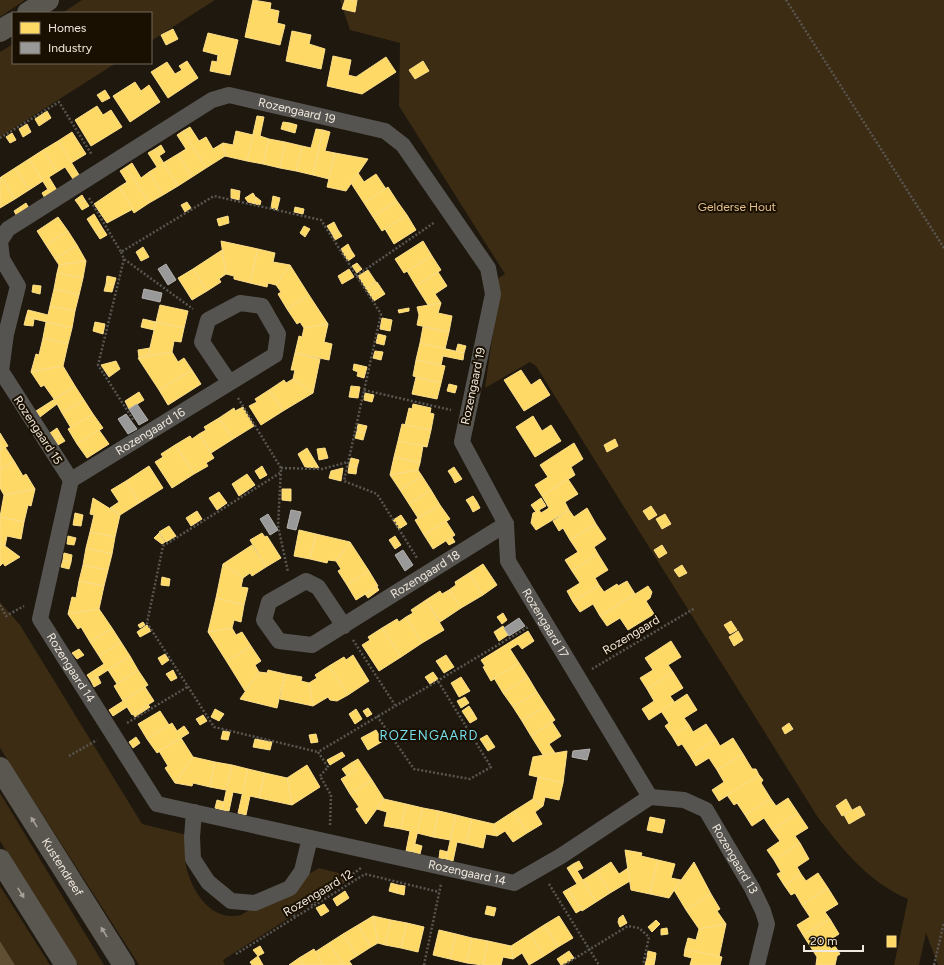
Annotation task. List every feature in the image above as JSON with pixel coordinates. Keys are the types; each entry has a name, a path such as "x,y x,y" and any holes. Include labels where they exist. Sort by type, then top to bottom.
{"main road":[{"path":"30,12 48,0"},
{"path":"0,31 12,24"},
{"name":"Kustendreef","path":"0,768 124,965"},
{"path":"0,860 66,965"}],"street":[{"name":"Rozengaard 19","path":"6,334 18,286 2,259 0,241 8,229 102,171 212,100 229,95 385,131 403,145 488,268 492,294 462,442"},
{"name":"Rozengaard 16","path":"71,480 275,355 278,334 262,306 240,303 208,320"},
{"path":"208,320 202,342 229,382"},
{"name":"Rozengaard 15","path":"6,334 1,372 71,480"},
{"name":"Rozengaard 17","path":"462,442 506,524 508,561 650,797"},
{"name":"Rozengaard 14","path":"71,480 40,619 157,804 514,883 540,868 650,797"},
{"name":"Rozengaard 18","path":"344,626 318,587 306,581 269,602 264,620 279,641 312,645 344,626 506,524"},
{"name":"Rozengaard 13","path":"650,797 684,800 706,810 752,888 763,911 767,924 757,965"},
{"path":"194,812 192,837 193,859 208,882 231,901 255,903 290,888 302,871 310,838"}],"path":[{"path":"786,0 944,248"},
{"path":"0,138 59,102 102,171"},
{"path":"356,276 449,212"},
{"path":"121,252 124,259 208,320"},
{"path":"124,259 98,365 143,436"},
{"path":"229,382 281,468 278,526 291,590"},
{"path":"364,390 468,414"},
{"path":"281,468 322,469 348,462"},
{"path":"280,473 163,546 147,623 214,727 318,752 328,767 320,776 331,795 329,842"},
{"path":"0,605 6,616 45,594"},
{"name":"Rozengaard","path":"577,678 695,608"},
{"path":"318,752 542,619"},
{"path":"344,626 395,705"},
{"path":"377,716 414,770 470,779 491,766 438,681"},
{"path":"68,756 112,732 189,686"},
{"path":"295,917 381,853"},
{"path":"424,965 444,868"},
{"path":"540,868 599,965"},
{"name":"Rozengaard 12","path":"236,954 365,874 439,892"},
{"path":"934,965 944,922"},
{"path":"564,965 628,926 639,928 649,937 644,965"}],"green space":[{"path":"0,0 25,0 0,17"},
{"path":"82,0 215,0 152,40 152,12 64,12"},
{"name":"Gelderse Hout","path":"340,0 944,0 944,965 938,965 926,933 919,965 894,965 908,899 880,884 857,864 817,816 536,366 530,362 485,388 496,312 486,286 505,274 399,106 400,43 350,30"},
{"path":"12,45 12,64 114,64 0,137 0,52"},
{"path":"0,602 20,625 142,824 187,835 185,850 186,866 193,886 204,903 221,914 230,916 241,915 319,868 354,877 223,960 225,965 139,965 0,748"},
{"path":"0,793 104,965 78,965 0,841"},
{"path":"0,886 50,965 15,965 0,941"}],"shaded area":[{"path":"0,941 15,965 0,965"}],"building: Homes":[{"path":"253,0 271,3 270,9 279,11 277,23 285,25 280,45 245,37"},
{"path":"345,0 357,0 355,12 342,9"},
{"path":"173,29 178,39 166,45 161,35"},
{"path":"292,31 311,35 309,44 325,49 321,69 286,61"},
{"path":"208,33 238,40 230,75 210,71 212,61 217,62 218,55 203,51"},
{"path":"333,56 351,60 348,75 356,77 386,57 396,72 362,94 327,86"},
{"path":"187,61 198,78 168,98 151,72 167,62 175,74 182,70 179,66"},
{"path":"423,61 429,71 415,79 409,70"},
{"path":"135,82 141,91 149,85 160,102 130,122 113,96"},
{"path":"105,90 110,98 102,102 97,95"},
{"path":"97,106 103,115 111,110 122,127 91,146 75,120"},
{"path":"47,111 51,118 45,122 41,115"},
{"path":"41,115 45,122 39,126 35,119"},
{"path":"257,116 264,117 260,136 269,139 263,164 247,161"},
{"path":"283,122 290,123 288,131 281,129"},
{"path":"290,123 297,125 295,133 288,131"},
{"path":"27,124 31,132 23,137 19,129"},
{"path":"190,127 199,141 206,137 213,149 223,143 225,156 206,168 183,131"},
{"path":"316,129 323,130 313,175 296,171 302,146 311,148"},
{"path":"323,130 330,132 325,151 335,153 329,179 313,175"},
{"path":"183,131 206,168 192,177 178,154 186,149 177,135"},
{"path":"236,131 253,135 247,161 225,156 223,143 233,145"},
{"path":"72,132 86,154 71,163 58,141"},
{"path":"12,133 16,140 10,143 6,137"},
{"path":"269,139 285,142 280,168 263,164"},
{"path":"58,141 81,178 75,182 65,167 57,172 43,150"},
{"path":"285,142 302,146 296,171 280,168"},
{"path":"161,145 165,152 159,156 155,149"},
{"path":"155,149 178,186 163,195 149,172 157,167 148,153"},
{"path":"43,150 57,172 49,177 58,192 52,196 29,159"},
{"path":"335,153 368,159 346,191 327,187"},
{"path":"178,154 192,177 178,186 163,163"},
{"path":"29,159 43,181 29,190 15,168"},
{"path":"132,163 141,178 149,172 163,195 149,203 126,167"},
{"path":"126,167 149,203 134,213 119,187 127,182 120,171"},
{"path":"15,168 29,190 15,199 1,177"},
{"path":"358,173 364,182 376,174 386,189 364,203 351,183"},
{"path":"1,177 15,199 0,208 0,178"},
{"path":"119,187 133,209 107,223 94,204"},
{"path":"388,187 397,201 373,217 364,203"},
{"path":"48,189 52,196 46,200 42,193"},
{"path":"231,189 240,191 239,200 231,198"},
{"path":"253,193 256,198 255,204 248,202 245,198"},
{"path":"82,195 85,200 78,204 75,200"},
{"path":"273,196 280,198 277,210 271,208"},
{"path":"256,197 261,201 260,205 255,204"},
{"path":"85,200 89,206 82,210 78,204"},
{"path":"397,201 407,215 382,231 373,217"},
{"path":"187,202 191,208 185,212 181,205"},
{"path":"26,203 30,210 24,214 20,207"},
{"path":"20,207 24,214 18,218 14,211"},
{"path":"295,207 304,209 303,214 294,212"},
{"path":"94,214 103,229 96,233 87,219"},
{"path":"407,215 416,230 394,244 385,229"},
{"path":"228,216 229,223 219,226 217,219"},
{"path":"58,217 68,231 46,245 37,231"},
{"path":"334,222 338,230 332,234 327,226"},
{"path":"304,226 310,229 305,237 300,233"},
{"path":"103,229 107,235 100,239 96,233"},
{"path":"338,230 342,236 335,240 332,234"},
{"path":"68,231 77,245 55,259 46,245"},
{"path":"221,241 258,249 250,283 234,279 234,276 226,274"},
{"path":"423,241 432,256 404,273 395,259"},
{"path":"348,244 351,250 344,255 341,249"},
{"path":"77,245 86,261 59,265 55,259"},
{"path":"143,247 149,257 141,261 136,252"},
{"path":"258,249 275,253 273,262 290,265 276,285 268,283 267,287 250,283"},
{"path":"222,250 226,274 219,279 221,282 207,291 193,269"},
{"path":"351,250 355,256 348,261 344,255"},
{"path":"432,256 441,270 416,286 407,271"},
{"path":"86,261 83,278 57,273 59,265"},
{"path":"357,263 362,269 357,273 352,266"},
{"path":"290,265 309,295 287,309 278,294 281,292 276,285"},
{"path":"193,269 207,291 192,300 178,278"},
{"path":"349,269 354,277 342,284 338,276"},
{"path":"368,270 376,282 366,289 358,276"},
{"path":"438,272 447,286 435,294 441,303 428,305 416,286"},
{"path":"57,273 83,278 79,295 54,289"},
{"path":"107,276 116,278 114,285 106,284"},
{"path":"377,282 381,288 370,295 366,289"},
{"path":"106,284 114,285 112,292 104,291"},
{"path":"33,285 41,286 40,294 32,292"},
{"path":"381,288 385,294 374,301 370,295"},
{"path":"54,289 79,295 75,311 50,306"},
{"path":"309,295 328,324 304,328 300,322 297,324 287,309"},
{"path":"441,303 438,313 452,316 449,332 417,325 419,315 417,307"},
{"path":"160,305 188,311 184,328 156,322"},
{"path":"50,306 75,311 72,328 26,317 28,310 48,315"},
{"path":"409,308 409,311 399,313 398,310"},
{"path":"26,317 34,319 33,326 24,325"},
{"path":"382,318 392,320 390,331 380,329"},
{"path":"143,319 156,322 154,330 141,327"},
{"path":"46,322 72,328 68,344 43,338"},
{"path":"95,322 105,324 103,334 93,331"},
{"path":"156,322 184,328 181,342 174,341 172,352 148,356"},
{"path":"328,324 324,342 332,344 329,360 295,353 299,336 302,337 304,328"},
{"path":"423,327 449,332 445,349 420,343"},
{"path":"378,334 386,336 384,345 376,343"},
{"path":"43,338 68,344 63,366 31,372 36,354 39,355"},
{"path":"420,343 464,353 463,360 443,356 441,365 416,360"},
{"path":"458,344 466,346 464,353 456,351"},
{"path":"150,348 148,356 139,358 138,350"},
{"path":"375,351 383,352 381,360 373,358"},
{"path":"172,352 178,362 184,358 192,370 159,390 138,358"},
{"path":"295,353 320,359 313,393 293,379 295,370 291,370"},
{"path":"416,360 445,366 441,383 413,376"},
{"path":"116,361 120,369 109,377 101,365"},
{"path":"354,364 367,367 364,378 357,376 358,372 353,370"},
{"path":"63,366 75,386 54,399 44,385 41,387 31,372"},
{"path":"192,370 201,384 168,405 159,390"},
{"path":"521,370 531,385 540,379 550,395 524,411 504,380"},
{"path":"416,377 441,383 437,399 412,394"},
{"path":"293,379 313,393 283,411 269,390 284,380 286,383"},
{"path":"449,384 457,386 455,393 447,391"},
{"path":"75,386 84,400 62,413 57,404 40,417 36,411"},
{"path":"351,386 360,387 358,398 349,397"},
{"path":"269,390 283,411 261,425 249,406 257,402 255,399"},
{"path":"139,392 144,400 129,409 125,401"},
{"path":"365,393 374,395 372,402 364,400"},
{"path":"84,400 93,414 71,428 62,413"},
{"path":"413,404 431,408 430,413 434,414 431,430 405,425 409,408 412,409"},
{"path":"243,407 254,426 233,439 219,418 234,408 235,411"},
{"path":"93,414 103,428 77,444 68,429"},
{"path":"533,416 542,431 551,425 561,441 535,457 516,427"},
{"path":"219,418 233,439 211,453 199,434 206,430 204,427"},
{"path":"358,424 367,426 365,433 357,431"},
{"path":"402,424 431,430 427,447 398,441"},
{"path":"57,428 61,435 54,439 50,433"},
{"path":"99,430 109,444 87,458 77,444"},
{"path":"357,431 365,433 363,440 355,438"},
{"path":"0,433 8,446 0,450"},
{"path":"199,434 214,458 206,463 208,466 194,474 175,445 190,436 192,439"},
{"path":"61,435 65,441 58,445 54,439"},
{"path":"615,439 618,446 607,452 604,445"},
{"path":"398,441 423,446 420,463 394,457"},
{"path":"574,443 583,459 571,467 575,475 542,496 535,485 548,477 540,465"},
{"path":"175,445 194,474 172,488 155,462 163,457 161,454"},
{"path":"5,447 14,461 0,470 0,450"},
{"path":"307,448 319,468 305,467 298,454"},
{"path":"325,448 328,458 319,460 317,449"},
{"path":"394,457 420,463 418,470 390,475"},
{"path":"351,458 359,460 357,467 349,465"},
{"path":"14,461 23,476 26,474 35,489 4,495 0,488 0,470"},
{"path":"349,465 357,467 356,474 348,473"},
{"path":"149,466 163,488 139,503 126,481"},
{"path":"262,466 267,475 260,479 255,471"},
{"path":"454,467 458,473 452,477 448,471"},
{"path":"343,468 341,481 329,478 331,471"},
{"path":"418,470 422,476 400,490 390,475"},
{"path":"458,473 462,479 455,483 452,477"},
{"path":"247,474 255,485 239,496 232,484"},
{"path":"422,476 431,490 409,504 400,490"},
{"path":"568,479 578,494 565,502 569,510 536,530 531,523 533,513 536,512 531,505 541,498 546,506 539,510 541,513 549,508 542,496"},
{"path":"126,481 139,503 120,515 110,508 119,502 111,490"},
{"path":"35,489 31,506 28,505 24,522 0,517 4,495"},
{"path":"282,489 291,489 291,501 282,500"},
{"path":"431,490 440,505 418,518 409,504"},
{"path":"219,492 227,503 217,510 209,498"},
{"path":"473,496 477,502 470,506 466,500"},
{"path":"93,498 120,515 115,537 90,532 94,515 90,514"},
{"path":"477,502 480,508 473,512 470,506"},
{"path":"440,505 450,519 424,535 415,520"},
{"path":"651,506 657,515 649,520 643,511"},
{"path":"587,508 596,524 570,540 563,528 559,531 553,521 569,510 574,517"},
{"path":"197,511 202,519 191,526 186,518"},
{"path":"75,513 83,515 81,526 73,525"},
{"path":"665,514 671,524 662,529 656,519"},
{"path":"401,515 407,524 399,529 393,520"},
{"path":"0,517 24,522 21,539 7,536 5,546 0,543"},
{"path":"446,521 455,535 433,549 424,535"},
{"path":"596,524 606,539 594,547 598,554 572,571 565,560 578,552 570,540"},
{"path":"169,526 176,536 166,542 159,532"},
{"path":"299,530 316,534 310,559 294,556"},
{"path":"90,532 115,537 112,554 86,548"},
{"path":"159,533 165,542 162,544 154,538"},
{"path":"262,533 265,537 267,536 281,558 266,567 250,540"},
{"path":"316,534 350,542 336,561 328,560 327,563 310,559"},
{"path":"68,536 76,538 74,545 67,544"},
{"path":"395,536 401,545 395,549 389,540"},
{"path":"452,537 455,542 449,545 446,541"},
{"path":"350,542 369,571 347,585 338,571 341,569 336,561"},
{"path":"0,543 20,557 5,566 3,563 0,566"},
{"path":"252,545 266,567 252,576 250,573 243,578 223,564"},
{"path":"662,545 667,553 659,558 654,550"},
{"path":"86,548 112,554 108,570 83,565"},
{"path":"64,553 72,555 71,562 63,560"},
{"path":"598,554 608,570 595,578 599,585 573,602 567,591 580,583 572,571"},
{"path":"63,560 71,562 69,569 61,567"},
{"path":"223,564 243,578 241,587 248,588 244,605 216,598"},
{"path":"483,564 497,585 483,595 469,573"},
{"path":"83,565 108,570 104,586 79,581"},
{"path":"682,565 687,573 679,577 674,570"},
{"path":"369,571 378,586 356,600 347,585"},
{"path":"469,573 483,595 461,608 449,590 456,585 455,582"},
{"path":"162,577 170,579 169,586 161,585"},
{"path":"79,581 104,586 99,609 68,614 72,597 76,598"},
{"path":"627,581 635,594 600,616 593,604 580,612 573,602 599,585 604,592 617,584 618,586"},
{"path":"648,586 652,592 650,598 646,601 654,614 628,630 620,618 607,626 600,616"},
{"path":"377,587 379,590 368,598 365,594"},
{"path":"449,590 461,608 440,622 426,600 440,591 442,594"},
{"path":"216,598 244,605 241,622 234,620 232,628 208,632"},
{"path":"426,600 444,630 422,643 406,617 413,613 411,610"},
{"path":"99,609 112,628 90,642 81,627 78,629 68,614"},
{"path":"503,613 507,620 502,624 497,617"},
{"path":"406,617 422,643 401,657 382,628 397,619 399,622"},
{"path":"731,621 737,630 730,634 724,625"},
{"path":"143,622 145,625 140,628 138,625"},
{"path":"147,625 151,631 140,637 137,632"},
{"path":"503,626 508,635 499,641 494,632"},
{"path":"112,628 121,642 99,656 90,642"},
{"path":"232,628 236,635 242,632 251,646 227,662 208,632"},
{"path":"382,628 401,657 379,671 362,645 370,640 368,637"},
{"path":"528,631 534,641 522,649 518,644 510,649 519,663 491,681 483,667 485,666 481,660"},
{"path":"738,631 743,640 734,646 729,637"},
{"path":"671,641 681,657 668,665 673,672 647,689 640,678 653,670 645,658"},
{"path":"121,642 130,656 91,681 87,675 104,664 99,656"},
{"path":"251,646 261,661 255,665 259,672 245,691 227,662"},
{"path":"79,649 84,655 77,659 72,653"},
{"path":"165,654 169,660 162,665 158,658"},
{"path":"353,655 369,681 348,695 329,666 344,657 346,660"},
{"path":"446,655 454,667 444,673 436,661"},
{"path":"130,656 138,670 117,684 108,670"},
{"path":"519,663 528,677 503,693 494,678"},
{"path":"329,666 348,695 337,701 330,700 328,697 313,706 309,683 317,678 315,675"},
{"path":"138,670 148,685 123,701 114,686"},
{"path":"173,670 177,678 171,681 166,674"},
{"path":"268,670 285,674 277,708 240,699 259,672 267,673"},
{"path":"433,672 438,679 430,684 425,677"},
{"path":"673,672 683,688 670,696 675,703 649,720 642,709 654,701 647,689"},
{"path":"285,674 302,677 301,681 309,683 313,706 280,699"},
{"path":"98,677 101,683 94,687 91,681"},
{"path":"461,677 470,691 459,697 451,683"},
{"path":"528,677 537,692 513,707 503,693"},
{"path":"145,687 154,701 132,715 127,707 113,716 109,710"},
{"path":"537,692 546,706 522,721 513,707"},
{"path":"687,694 697,710 684,718 689,725 672,736 665,726 669,723 661,711"},
{"path":"465,697 469,703 461,708 457,701"},
{"path":"148,705 150,707 135,717 133,714"},
{"path":"469,706 473,712 466,717 462,711"},
{"path":"546,706 555,720 531,736 522,721"},
{"path":"368,708 372,714 367,717 363,711"},
{"path":"215,709 224,714 219,721 211,717"},
{"path":"356,709 362,719 355,724 349,714"},
{"path":"160,711 169,725 147,739 138,724"},
{"path":"473,712 477,719 470,723 466,717"},
{"path":"203,715 207,721 200,725 196,719"},
{"path":"552,722 561,736 549,744 555,753 543,755 531,736"},
{"path":"172,723 177,731 184,726 189,733 157,753 147,739"},
{"path":"789,723 793,729 785,734 782,728"},
{"path":"706,724 716,739 690,756 682,744 678,746 672,736 689,725 693,732"},
{"path":"376,730 383,741 368,750 361,738"},
{"path":"223,731 230,732 228,740 221,739"},
{"path":"316,734 318,742 311,743 309,735"},
{"path":"487,735 491,741 484,745 480,739"},
{"path":"136,737 140,743 133,748 129,742"},
{"path":"181,738 193,757 175,783 165,768 168,766 159,751"},
{"path":"733,738 743,754 717,770 709,758 696,766 690,756 716,739 720,746"},
{"path":"255,739 272,742 270,750 253,747"},
{"path":"491,741 495,747 488,751 484,745"},
{"path":"567,751 563,783 529,775 533,757"},
{"path":"342,752 345,756 330,765 327,760"},
{"path":"743,754 752,769 756,769 759,775 719,801 712,790 724,782 717,770"},
{"path":"193,757 215,762 210,787 193,783 192,786 175,783"},
{"path":"358,759 372,780 350,794 341,779 356,770 351,763"},
{"path":"215,762 232,765 226,790 210,787"},
{"path":"351,763 356,770 347,776 342,769"},
{"path":"232,765 248,769 243,794 233,792 229,811 222,810"},
{"path":"307,765 320,787 292,805 287,778"},
{"path":"248,769 265,773 259,798 250,796 246,815 238,813"},
{"path":"265,773 287,778 292,805 259,798"},
{"path":"759,775 763,780 761,783 771,799 745,815 737,803 734,805 727,795"},
{"path":"538,777 563,783 559,800 545,797 543,806 533,799"},
{"path":"372,780 384,799 366,824 356,809 359,807 350,794"},
{"path":"788,798 798,813 772,830 764,818 752,826 745,815 771,799 776,806"},
{"path":"384,799 406,804 401,829 384,826 387,812 377,809"},
{"path":"533,799 543,806 535,812 542,824 527,833 514,811"},
{"path":"846,799 852,810 842,816 836,806"},
{"path":"217,800 224,802 222,810 215,808"},
{"path":"406,804 423,808 413,852 406,851 410,831 401,829"},
{"path":"860,806 865,815 861,817 856,808"},
{"path":"423,808 439,811 433,837 417,833"},
{"path":"856,808 861,817 849,824 844,815"},
{"path":"439,811 456,815 450,840 433,837"},
{"path":"514,811 527,833 513,842 505,831 497,836 494,824"},
{"path":"798,813 808,828 795,836 800,843 774,860 767,850 780,841 772,830"},
{"path":"456,815 472,819 466,844 457,842 453,861 446,859"},
{"path":"650,817 665,820 662,833 647,830"},
{"path":"472,819 494,824 497,836 486,834 483,848 466,844"},
{"path":"800,843 809,859 797,867 801,874 784,885 777,874 781,872 774,860"},
{"path":"415,844 422,846 420,854 413,852"},
{"path":"440,850 448,852 446,859 439,858"},
{"path":"625,850 642,853 641,856 658,860 650,894 631,890"},
{"path":"658,860 675,864 671,878 681,880 669,898 650,894"},
{"path":"579,861 583,868 577,871 573,864"},
{"path":"611,862 619,874 628,868 630,881 610,893 597,871"},
{"path":"694,862 711,894 686,910 674,890"},
{"path":"573,864 596,902 582,911 568,889 577,884 567,868"},
{"path":"597,871 610,893 596,902 583,880"},
{"path":"818,873 828,888 802,905 795,893 791,895 784,885 801,874 806,881"},
{"path":"391,883 398,885 396,893 389,891"},
{"path":"398,885 405,886 404,895 396,893"},
{"path":"828,888 838,904 825,912 830,919 803,935 797,925 810,917 802,905"},
{"path":"568,889 581,910 576,913 563,892"},
{"path":"345,891 349,898 343,902 339,895"},
{"path":"711,894 720,909 717,911 726,924 699,929 686,910"},
{"path":"339,895 343,902 337,906 333,899"},
{"path":"324,904 329,911 321,916 316,908"},
{"path":"487,906 496,908 494,916 485,914"},
{"path":"623,915 627,923 620,927 618,922 619,918"},
{"path":"373,916 378,943 371,947 358,925"},
{"path":"373,916 391,920 385,945 378,943"},
{"path":"559,916 573,938 558,947 544,925"},
{"path":"830,919 839,934 827,942 831,949 835,946 840,954 837,956 835,965 816,965 817,957 803,935"},
{"path":"391,920 407,923 401,948 385,945"},
{"path":"656,920 660,924 652,932 648,927"},
{"path":"407,923 424,927 418,952 401,948"},
{"path":"726,924 719,957 685,949 688,938 696,940 699,929"},
{"path":"358,925 371,947 357,956 343,934"},
{"path":"544,925 558,947 544,956 530,934"},
{"path":"667,928 668,934 661,935 661,929"},
{"path":"439,930 456,934 450,959 433,955"},
{"path":"343,934 357,956 349,961 352,965 343,965 329,943"},
{"path":"456,934 472,938 467,963 450,959"},
{"path":"530,934 544,956 529,965 522,953 513,959 511,946"},
{"path":"887,936 896,936 896,947 887,947"},
{"path":"472,938 488,941 483,965 467,963"},
{"path":"488,941 511,946 513,959 503,957 501,965 483,965"},
{"path":"329,943 343,965 323,965 315,952"},
{"path":"260,946 264,953 258,956 253,950"},
{"path":"314,949 323,965 303,965 299,958"},
{"path":"685,949 722,957 720,965 690,965 692,958 684,956"},
{"path":"569,951 574,958 568,962 563,955"},
{"path":"648,951 656,953 655,960 647,958"},
{"path":"563,955 568,962 561,965 557,959"},
{"path":"258,956 263,965 252,965 250,962"},
{"path":"299,958 303,965 289,965"},
{"path":"647,958 655,960 654,965 645,965"}],"building: Industry":[{"path":"166,264 176,280 168,285 158,269"},
{"path":"144,289 162,293 160,302 142,298"},
{"path":"137,404 148,420 139,425 129,409"},
{"path":"126,414 137,429 128,434 118,419"},
{"path":"291,510 301,512 296,530 287,528"},
{"path":"268,514 278,530 270,535 260,519"},
{"path":"403,550 413,565 405,571 395,555"},
{"path":"519,618 525,626 509,636 504,628"},
{"path":"590,749 587,760 572,757 573,751"}],"district":[{"name":"ROZENGAARD","path":"429,735"}]}
